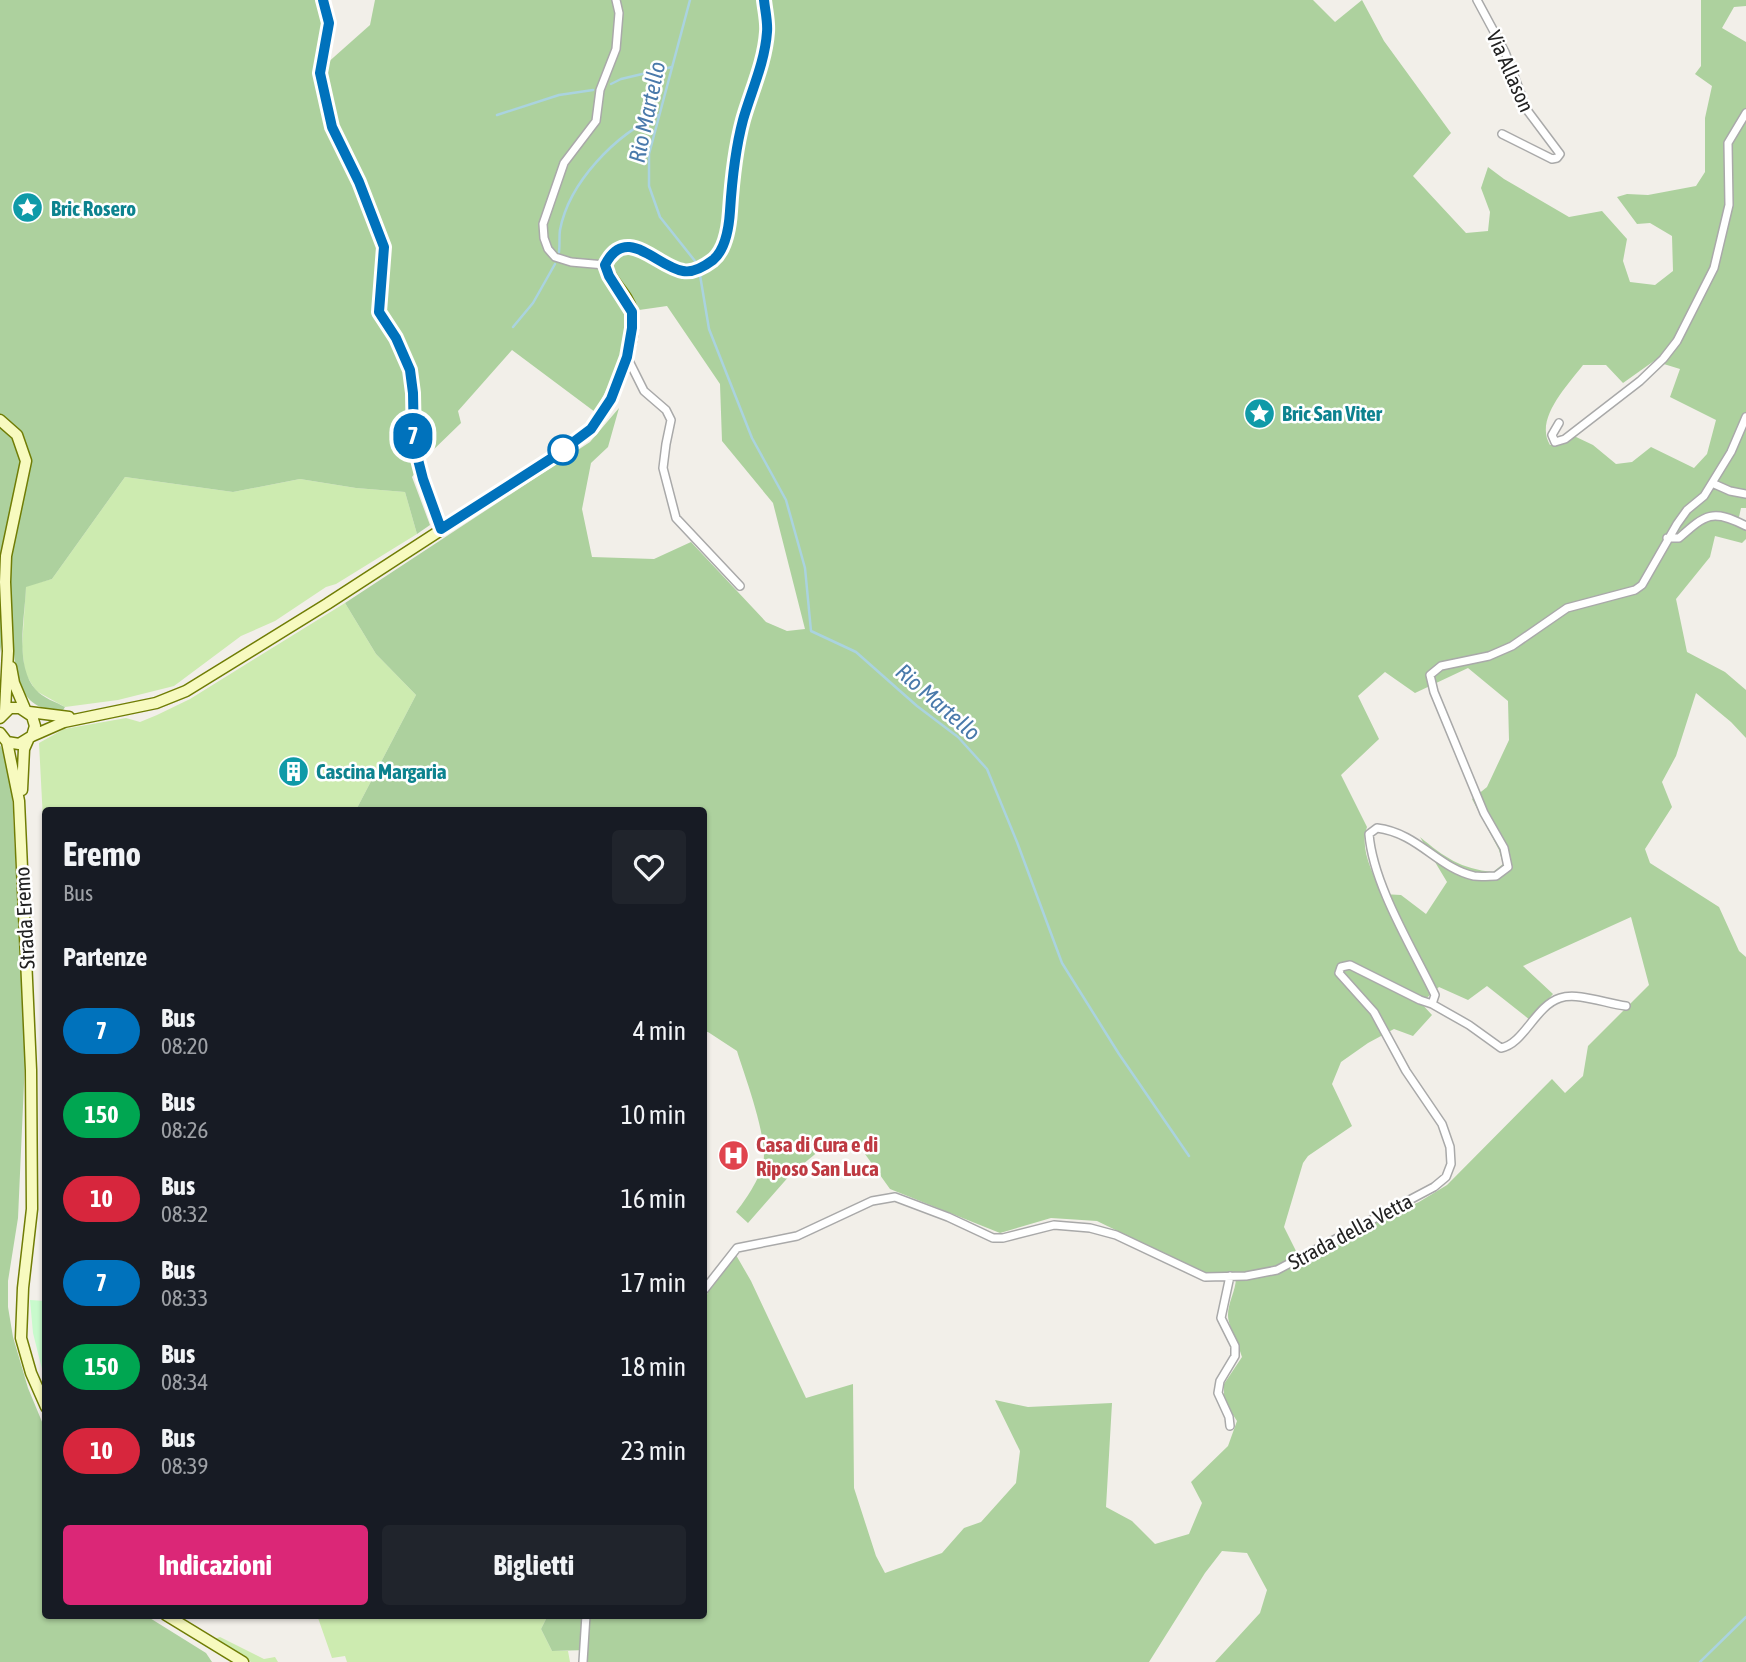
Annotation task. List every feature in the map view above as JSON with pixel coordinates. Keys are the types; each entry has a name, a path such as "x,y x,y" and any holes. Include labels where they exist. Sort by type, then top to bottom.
{"main road":[{"path":"4,738 19,744 52,726 77,718 156,703 186,691 327,604 555,456 591,429 611,399 627,357 632,328 632,312 605,265 610,256 626,247 637,248 686,272 698,269 715,258 724,243 729,225 733,177 743,122 767,32 764,0"},
{"path":"0,420 17,435 26,461 6,556 8,651 2,715"},
{"name":"Strada Eremo","path":"8,651 13,683 34,721 24,749 22,793 19,801"},
{"path":"2,715 15,707 77,718"},
{"name":"Strada Eremo","path":"4,738 19,801 32,1070 32,1209 21,1338 42,1397"},
{"path":"173,1619 243,1662"}],"street":[{"path":"323,0 329,23 321,81 332,127 359,182 384,247 379,312 396,338 410,370 414,444 441,529"},
{"path":"605,265 579,263 555,257 544,238 543,223 564,163 596,121 600,90 616,49 619,13 616,0"},
{"name":"Via Allason","path":"1477,0 1505,52 1527,110 1560,154 1552,159 1502,134"},
{"path":"1559,423 1552,435 1555,442 1564,439 1640,381 1677,341 1714,268 1729,205 1728,143 1746,113"},
{"path":"627,357 644,391 666,410 671,420 663,468 676,518 740,586"},
{"path":"1432,1004 1435,995 1387,894 1370,848 1369,834 1377,828 1395,830 1450,865 1474,876 1496,876 1508,867 1504,848 1484,813 1434,692 1430,675 1441,666 1489,656 1513,646 1567,608 1636,590 1642,585 1667,538 1688,510 1704,496 1731,452 1746,417"},
{"path":"1712,483 1746,494"},
{"path":"1667,538 1679,538 1693,523 1712,516 1727,517 1746,526"},
{"name":"Strada della Vetta","path":"707,1286 737,1248 797,1236 872,1201 895,1197 993,1238 1054,1226 1090,1228 1116,1235 1202,1275 1246,1276 1277,1270 1434,1187 1446,1177 1451,1164 1450,1147 1442,1124 1406,1071 1374,1012 1339,973 1341,967 1345,964 1355,966 1432,1004 1469,1025 1501,1048 1516,1040 1546,1006 1560,998 1581,997 1626,1006"},
{"path":"1230,1276 1221,1318 1235,1346 1236,1356 1220,1381 1217,1393 1230,1420 1230,1426"},
{"path":"583,1662 586,1619"}],"green space":[{"path":"0,0 319,0 325,21 316,73 370,25 375,0 1313,0 1335,22 1362,0 1384,41 1451,133 1413,176 1466,233 1488,231 1490,212 1481,188 1488,167 1569,217 1602,211 1627,239 1623,261 1630,282 1655,285 1673,271 1672,236 1650,223 1637,224 1617,197 1627,194 1648,195 1696,186 1705,172 1705,118 1712,86 1695,74 1701,66 1701,0 1746,0 1746,6 1734,7 1722,28 1746,42 1746,508 1741,508 1737,526 1746,530 1746,539 1742,543 1715,536 1710,557 1676,599 1687,652 1725,672 1746,690 1746,738 1696,693 1676,756 1662,782 1672,807 1645,849 1650,863 1719,907 1739,951 1746,957 1746,1662 1215,1662 1260,1613 1267,1590 1247,1553 1222,1551 1205,1573 1149,1662 586,1662 587,1650 552,1651 541,1629 546,1619 707,1619 707,1295 736,1255 806,1398 853,1384 854,1488 876,1556 885,1573 942,1553 964,1528 981,1522 1016,1483 1020,1451 995,1400 1028,1407 1112,1403 1106,1507 1132,1521 1155,1544 1189,1534 1202,1503 1191,1482 1228,1446 1237,1421 1224,1401 1224,1384 1242,1357 1228,1315 1236,1283 1235,1272 1204,1273 1097,1221 1051,1218 1000,1233 890,1189 855,1140 831,1141 791,1174 748,1223 736,1212 759,1176 763,1164 763,1140 737,1051 707,1032 707,807 358,807 416,695 376,654 345,603 590,442 619,408 608,447 591,463 582,509 592,557 654,559 691,542 766,622 787,631 805,629 773,503 722,441 720,384 667,306 625,312 621,352 613,376 595,412 512,350 458,411 461,423 429,454 412,477 430,525 417,534 405,492 300,479 233,492 125,477 52,579 26,587 22,641 25,668 36,690 65,707 62,712 35,704 20,683 14,652 10,592 0,653","holes":["1654,361 1680,369 1670,397 1716,420 1707,454 1694,468 1651,447 1632,462 1616,464 1593,445 1574,436 1562,444 1550,445 1546,435 1549,414 1583,365 1606,365 1623,383","1468,668 1508,701 1509,740 1487,787 1472,799 1499,850 1503,864 1493,872 1471,868 1445,856 1420,837 1447,882 1426,914 1401,895 1382,894 1366,852 1367,827 1341,775 1379,739 1358,696 1385,672 1415,693","1631,917 1649,985 1588,1046 1583,1076 1565,1093 1552,1079 1447,1185 1419,1202 1344,1237 1302,1263 1284,1227 1303,1163 1308,1156 1352,1126 1332,1084 1341,1062 1394,1029 1413,1036 1432,1015 1421,1003 1439,987 1468,1000 1487,986 1530,1020 1553,994 1523,966"]},
{"path":"125,477 233,492 300,479 405,492 417,534 336,584 326,587 275,621 241,636 174,686 118,700 65,707 36,691 25,673 22,647 26,586 52,579"},
{"path":"345,603 376,654 416,695 358,807 42,807 39,743 64,729 126,718 140,722 190,699"},
{"path":"0,745 8,760 12,791 25,1061 18,1218 8,1281 8,1307 13,1337 28,1388 42,1422 42,1619 151,1619 206,1653 212,1662 0,1662"},
{"path":"30,1300 42,1301 42,1369 33,1333"},
{"path":"318,1619 546,1619 541,1629 552,1651 568,1651 570,1662 347,1662 345,1656 332,1658"},
{"path":"220,1637 264,1659 275,1657 278,1662 251,1662 214,1639"}],"waterway":[{"name":"Rio Martello","path":"690,0 649,154 649,186 660,217 695,261"},
{"path":"611,84 621,79 672,67"},
{"path":"497,115 559,95 593,90"},
{"path":"559,252 560,230 565,212 584,178 611,147 643,123 659,115"},
{"path":"513,327 533,303 555,264"},
{"name":"Rio Martello","path":"700,275 709,329 752,438 786,500 805,568 811,631 856,652 917,706 958,737 987,769 1062,963 1119,1054 1189,1156"},
{"path":"1700,1662 1746,1617"}],"bus line":[{"name":"7","path":"323,0 329,23 320,73 332,127 359,182 384,247 379,312 396,338 410,370 414,444 441,529 555,456 591,429 611,399 627,357 632,312 609,276 605,265 610,256 626,247 637,248 686,272 698,269 715,258 724,243 729,225 733,177 743,122 767,32 764,0"}],"place":[{"name":"Bric Rosero","path":"28,208"},
{"name":"Bric San Viter","path":"1259,413"},
{"name":"Cascina Margaria","path":"293,771"},
{"name":"Casa di Cura e di Riposo San Luca","path":"733,1156"}]}
